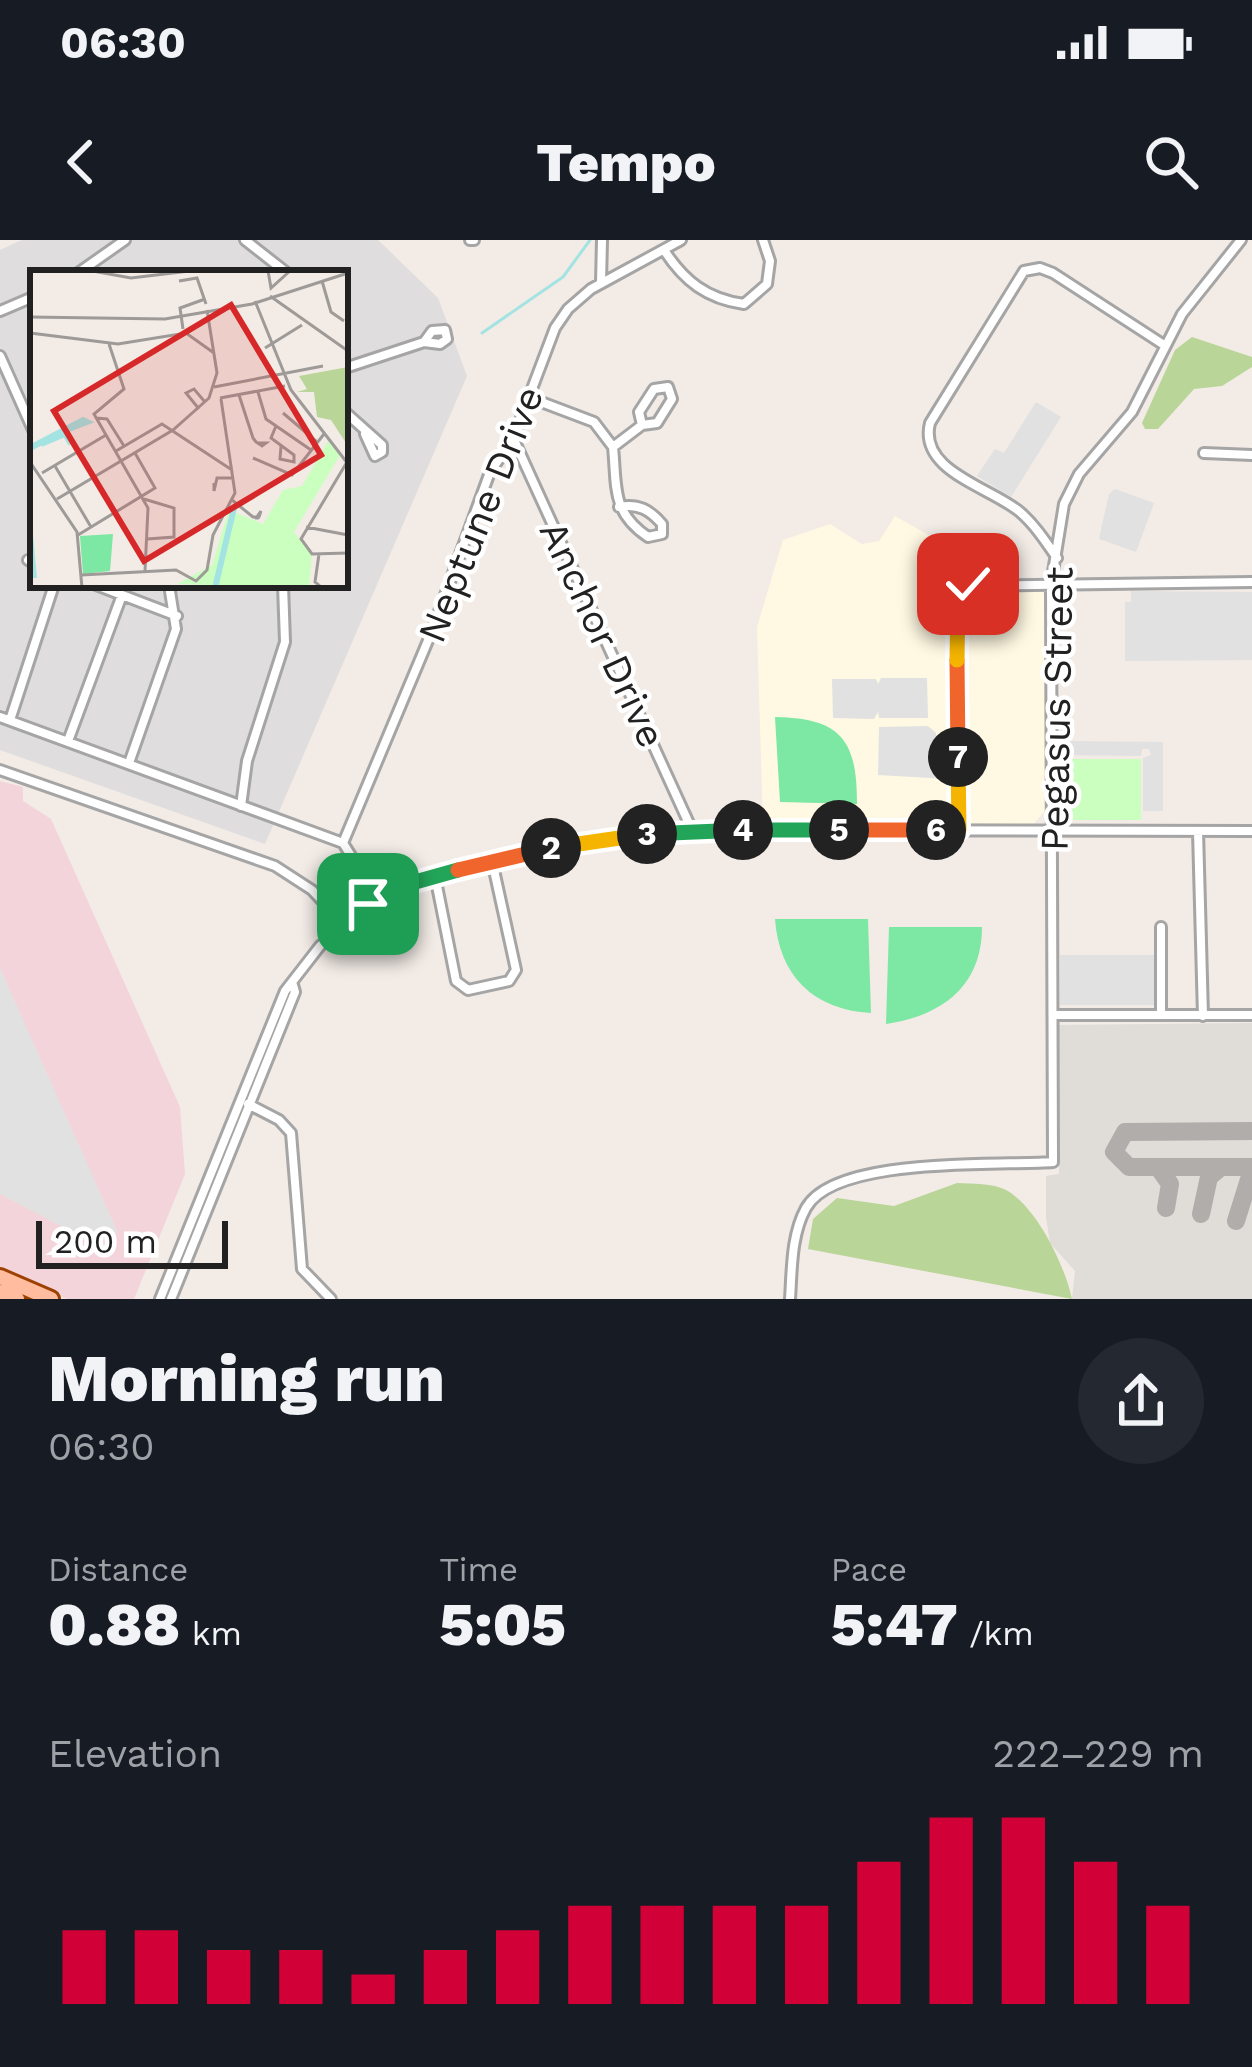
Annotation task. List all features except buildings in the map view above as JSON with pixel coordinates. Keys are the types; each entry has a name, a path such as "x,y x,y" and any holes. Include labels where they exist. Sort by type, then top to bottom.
{"main road":[{"path":"0,1277 51,1299"},
{"path":"0,1292 16,1299"}],"street":[{"path":"82,270 124,240"},
{"path":"245,240 283,270"},
{"path":"601,284 597,261 602,240"},
{"name":"Neptune Drive","path":"343,842 432,631 490,472 513,439 568,309 601,284 681,240"},
{"path":"664,250 692,285 724,301 744,304 767,284 770,261 763,240"},
{"name":"Pegasus Street","path":"790,1299 798,1227 806,1209 828,1186 884,1172 1053,1162 1051,584 1064,504 1079,474 1132,412 1182,314 1241,240"},
{"path":"1058,560 1020,513 937,459 927,438 930,423 1024,271 1040,268 1053,273 1164,345"},
{"path":"0,310 30,298"},
{"path":"348,367 424,342"},
{"path":"0,356 30,423"},
{"path":"613,447 642,425 657,423 672,399 668,388 654,388 639,412 642,425"},
{"path":"528,397 595,422 613,447 613,490 619,507 625,520 648,537 662,534 662,524 654,515 637,505 619,507"},
{"path":"348,415 365,434"},
{"name":"Anchor Drive","path":"513,439 692,830"},
{"path":"1204,453 1252,455"},
{"path":"959,830 961,590 968,584 1252,582"},
{"path":"53,588 5,718 343,842 368,883"},
{"path":"103,588 177,616"},
{"path":"129,763 177,616 170,588"},
{"path":"241,806 247,761 285,643 283,588"},
{"path":"68,741 122,595"},
{"path":"0,770 288,872 345,925"},
{"path":"320,897 346,907 368,904 435,876 492,861 578,842 692,830 1252,831"},
{"path":"1198,831 1203,1016"},
{"path":"435,876 443,930 461,987 515,977 492,861"},
{"path":"160,1299 292,985 320,946 368,904"},
{"path":"1161,926 1161,1015"},
{"path":"1053,1016 1252,1016"},
{"path":"171,1299 244,1103"},
{"path":"244,1103 280,1120 291,1133 302,1269 331,1299"}],"shaded area":[{"path":"22,240 378,240 438,298 467,376 265,844 0,750 0,250"},
{"path":"1036,402 1061,417 1011,497 977,476 995,449 1004,453"},
{"path":"1115,489 1154,503 1136,552 1099,539 1109,494"},
{"path":"895,516 946,545 976,547 984,556 984,577 960,580 953,588 954,822 949,826 763,827 757,627 783,540 830,524 862,544 879,541"},
{"path":"1042,588 1047,592 1048,807 1032,826 965,824 963,595 969,589"},
{"path":"1131,591 1252,592 1252,660 1125,661 1125,602 1131,602"},
{"path":"881,678 927,678 928,718 879,718 878,712 874,719 833,718 832,679 876,679 878,684"},
{"path":"928,726 936,733 936,745 948,745 948,779 878,775 879,727"},
{"path":"1064,741 1163,742 1163,811 1143,811 1143,758 1151,755 1149,749 1142,749 1141,756 1064,755"},
{"path":"0,781 23,787 23,801 51,819 180,1107 185,1174 134,1299 67,1299 0,1272"},
{"path":"1060,955 1155,955 1155,1005 1060,1005"},
{"path":"0,968 118,1233 93,1243 0,1194"},
{"path":"1252,1023 1252,1299 1072,1299 1075,1271 1050,1243 1046,1217 1046,1176 1059,1174 1059,1025"}],"green space":[{"path":"1192,337 1252,357 1252,367 1222,386 1194,389 1158,429 1145,429 1142,423 1175,350"},
{"path":"775,717 816,722 842,738 854,764 857,804 780,802"},
{"path":"1062,759 1141,759 1141,820 1062,820"},
{"path":"775,919 868,919 871,1013 833,1005 803,986 784,957"},
{"path":"889,927 982,927 975,966 955,995 924,1014 886,1024"},
{"path":"957,1183 995,1186 1017,1198 1048,1239 1072,1299 808,1249 813,1219 837,1198 894,1206"}],"waterway":[{"path":"482,333 563,277 590,240"}],"taxiway":[{"path":"1252,1131 1125,1132 1114,1152 1129,1167 1252,1167"},
{"path":"1158,1167 1170,1184 1166,1208"},
{"path":"1201,1214 1209,1177 1221,1167"},
{"path":"1236,1221 1252,1170"}],"route":[{"path":"368,904 401,886 578,842 692,830 959,830 958,596 968,584"}]}
